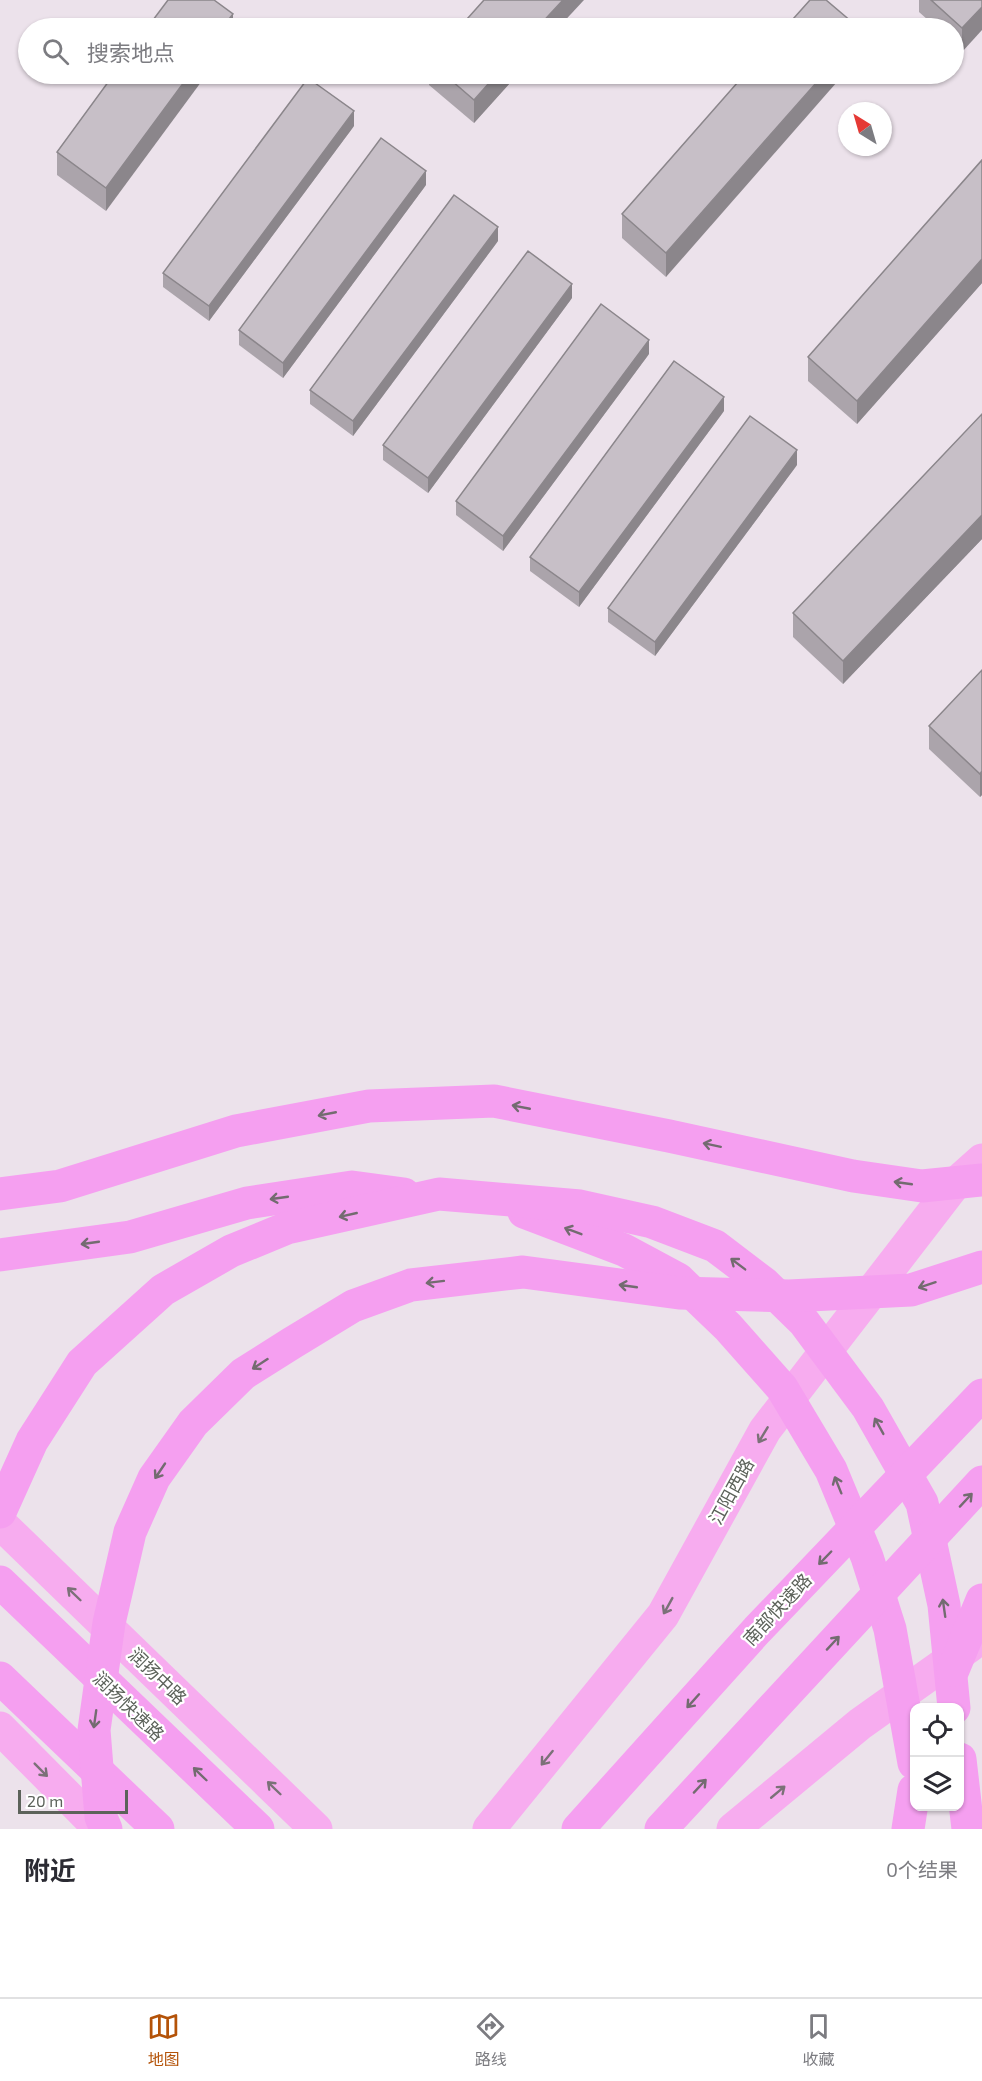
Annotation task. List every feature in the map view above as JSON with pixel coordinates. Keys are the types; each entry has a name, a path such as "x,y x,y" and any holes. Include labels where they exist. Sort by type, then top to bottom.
{"highway":[{"path":"0,1194 60,1186 236,1131 369,1106 494,1101 853,1176 922,1186 982,1180"},
{"path":"0,1256 130,1237 247,1203 352,1187 519,1210 624,1250 678,1279 728,1327 782,1388 831,1470 867,1557 890,1629 914,1757"},
{"path":"0,1512 32,1441 82,1363 163,1290 231,1251 287,1228 439,1194 579,1206 652,1222 715,1246 765,1284 804,1322 868,1408 922,1503 944,1605 954,1703"},
{"path":"106,1829 101,1816 94,1730 109,1623 130,1532 154,1478 193,1423 243,1374 292,1342 353,1306 411,1285 523,1272 679,1293 789,1296 911,1290 982,1267"},
{"name":"南部快速路","path":"578,1829 757,1630 982,1395"},
{"path":"661,1829 982,1482"},
{"name":"润扬快速路","path":"0,1582 258,1829"},
{"path":"940,1703 982,1600"},
{"path":"0,1678 158,1829"},
{"path":"964,1794 968,1829"},
{"path":"908,1829 911,1811"},
{"path":"923,1811 927,1829"}],"main road":[{"name":"江阳西路","path":"489,1829 663,1616 765,1430 954,1185 982,1160"},
{"name":"润扬中路","path":"0,1524 316,1829"},
{"path":"733,1829 860,1724 982,1638"},
{"path":"0,1728 100,1829"}],"building":[{"path":"168,0 214,0 233,14 230,18 154,18"},
{"path":"484,0 563,0 546,18 468,18"},
{"path":"810,0 826,0 847,18 794,18"},
{"path":"931,0 982,0 982,7 964,26 964,18 951,18"},
{"path":"107,84 183,84 106,188 57,152"},
{"path":"304,84 316,84 354,111 209,306 163,273"},
{"path":"456,84 488,84 474,100"},
{"path":"736,84 815,84 666,253 622,214"},
{"path":"381,138 426,171 283,363 239,330"},
{"path":"982,160 982,259 857,401 808,357"},
{"path":"454,195 498,227 353,421 310,390"},
{"path":"528,251 572,284 428,478 383,445"},
{"path":"601,304 649,340 503,536 456,501"},
{"path":"674,361 724,397 579,592 530,557"},
{"path":"982,414 982,515 843,661 793,613"},
{"path":"750,416 797,450 655,642 608,608"},
{"path":"982,670 982,771 980,774 929,726"}]}
